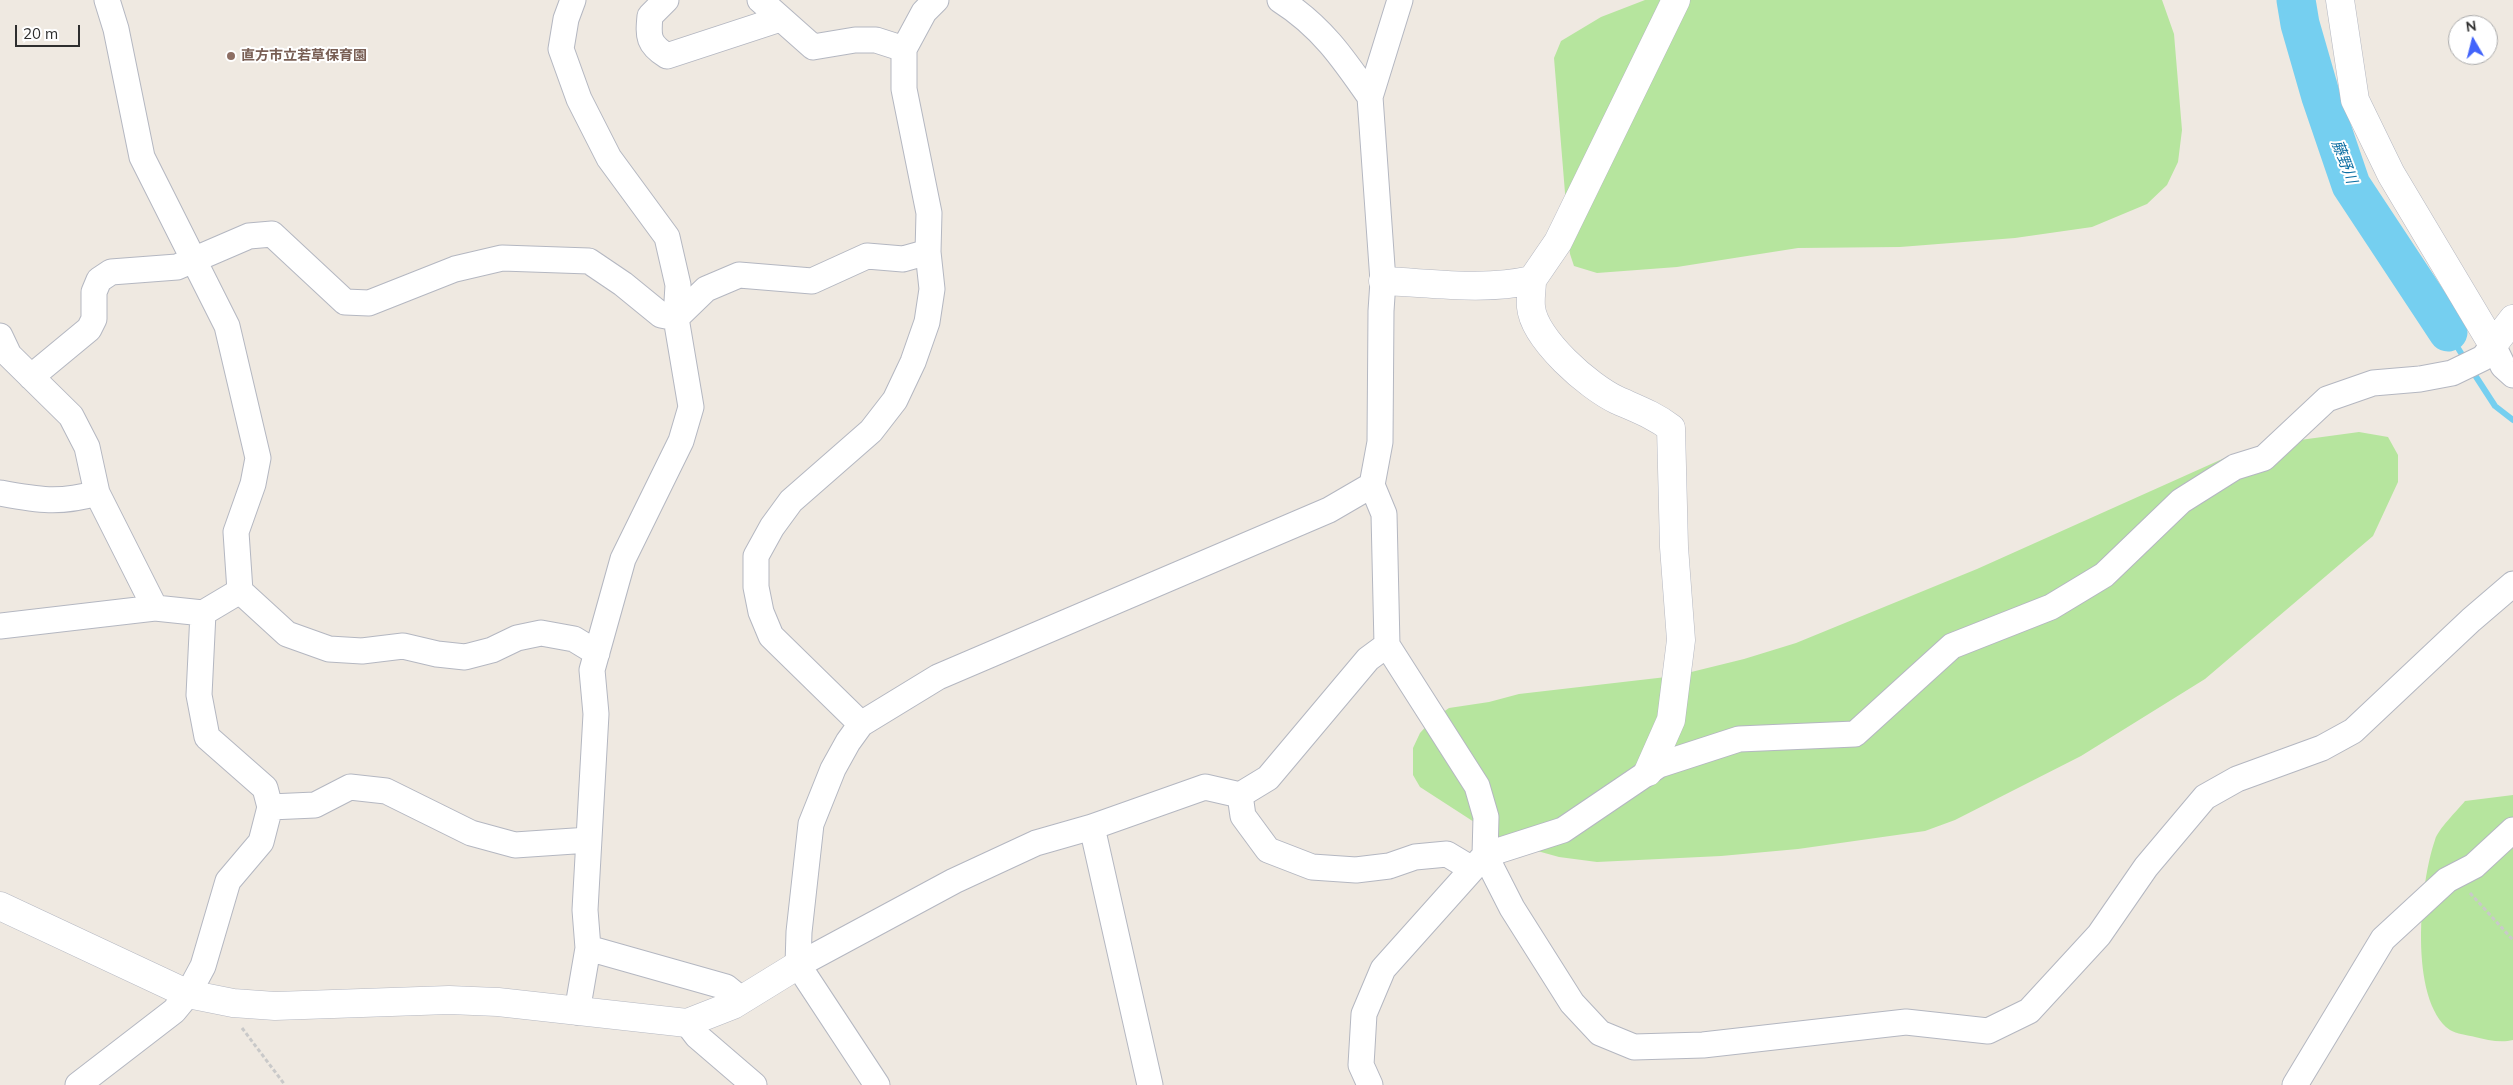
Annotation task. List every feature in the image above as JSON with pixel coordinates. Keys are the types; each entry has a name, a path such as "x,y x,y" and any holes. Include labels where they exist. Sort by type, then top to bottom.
{"street":[{"path":"107,0 116,29 142,157 227,326 258,458 253,484 236,532 240,591 287,634 329,649 362,651 403,646 437,654 464,657 492,650 517,638 541,633 574,639 597,653"},
{"path":"573,0 566,19 561,49 579,99 609,158 667,237 678,285 676,318 691,407 682,441 623,558 592,670 596,714 585,910 588,948 578,1012"},
{"path":"666,0 650,16 648,33 654,48 667,56 780,18"},
{"path":"760,0 813,47 854,40 876,40 904,49"},
{"path":"861,724 771,636 761,612 756,587 756,556 772,527 790,502 871,431 895,400 927,322 932,289 928,252 929,213 904,89 904,49 924,12 936,0"},
{"path":"1280,0 1303,15 1335,47 1370,97"},
{"path":"1400,0 1370,97 1377,168 1383,281 1380,442 1372,485 1384,514 1387,645 1477,786 1486,817 1479,862"},
{"path":"1648,772 1671,720 1681,640 1674,548 1671,428 1656,416 1615,399 1578,374 1545,340 1530,308 1532,280 1558,242 1676,0"},
{"path":"2340,0 2355,100 2391,174 2493,345 2503,366 2513,375"},
{"path":"31,377 89,329 94,319 94,292 99,280 111,272 177,266 249,236 272,234 345,302 369,303 455,269 502,258 589,261 624,284 661,315 676,318"},
{"path":"676,318 706,289 739,275 812,281 867,256 903,259 928,252"},
{"path":"1383,281 1483,286 1512,285 1532,280"},
{"path":"1370,1085 1361,1065 1364,1014 1383,969 1479,862 1563,830 1659,765 1738,739 1855,734 1952,646 2051,607 2104,575 2181,501 2235,467 2264,458 2327,399 2373,383 2420,379 2452,373 2483,358 2513,319"},
{"path":"0,336 9,355 71,416 87,446 97,493 155,608"},
{"path":"878,1085 798,965 799,932 811,824 833,769 848,742 861,724 938,677 1329,510 1372,485"},
{"path":"0,493 46,502 81,498 97,493"},
{"path":"1240,795 1243,816 1268,850 1312,867 1356,870 1389,866 1415,857 1447,854 1479,862 1512,908 1572,1003 1600,1033 1634,1047 1703,1046 1906,1022 1988,1030 2029,1011 2099,935 2146,867 2205,797 2237,779 2322,748 2353,731 2471,620 2513,584"},
{"path":"0,626 155,608 203,613 240,591"},
{"path":"78,1085 174,1011 188,994 203,966 228,881 261,842 270,806 265,788 207,736 199,695 203,613"},
{"path":"0,906 188,994 233,1003 275,1006 448,1000 498,1002 687,1023 742,1000 798,965 954,881 1036,843 1092,827 1205,787 1240,795 1268,778 1368,659 1387,645"},
{"path":"270,806 315,805 350,787 386,791 471,833 515,845 589,840"},
{"path":"1092,827 1150,1085"},
{"path":"2295,1085 2383,939 2453,877 2474,866 2513,830"},
{"path":"588,948 726,987 742,1000"},
{"path":"687,1023 698,1036 754,1085"}],"path":[{"path":"2453,877 2466,888 2513,940"},
{"path":"233,1003 243,1032 285,1085"}],"green space":[{"path":"1645,0 2162,0 2174,34 2182,130 2178,162 2167,185 2147,204 2092,227 2015,238 1900,247 1798,248 1677,267 1597,273 1574,266 1570,254 1554,58 1561,41 1601,17"},
{"path":"2359,432 2388,437 2398,455 2398,482 2373,536 2205,679 2081,756 1955,820 1925,831 1798,849 1721,856 1597,862 1559,857 1505,842 1420,787 1413,775 1413,748 1420,733 1432,720 1449,708 1489,702 1519,694 1675,676 1744,659 1796,643 1977,569 2229,456 2278,443"},
{"path":"2513,795 2513,1040 2499,1041 2450,1030 2437,1015 2428,994 2423,968 2421,940 2422,911 2430,859 2435,840 2444,825 2465,801"}],"waterway":[{"name":"藤野川","path":"2296,0 2300,24 2321,97 2351,185 2448,332"},
{"path":"2448,332 2466,361"},
{"path":"2471,369 2495,406 2513,420"}],"place":[{"name":"直方市立若草保育園","path":"231,56"}]}
